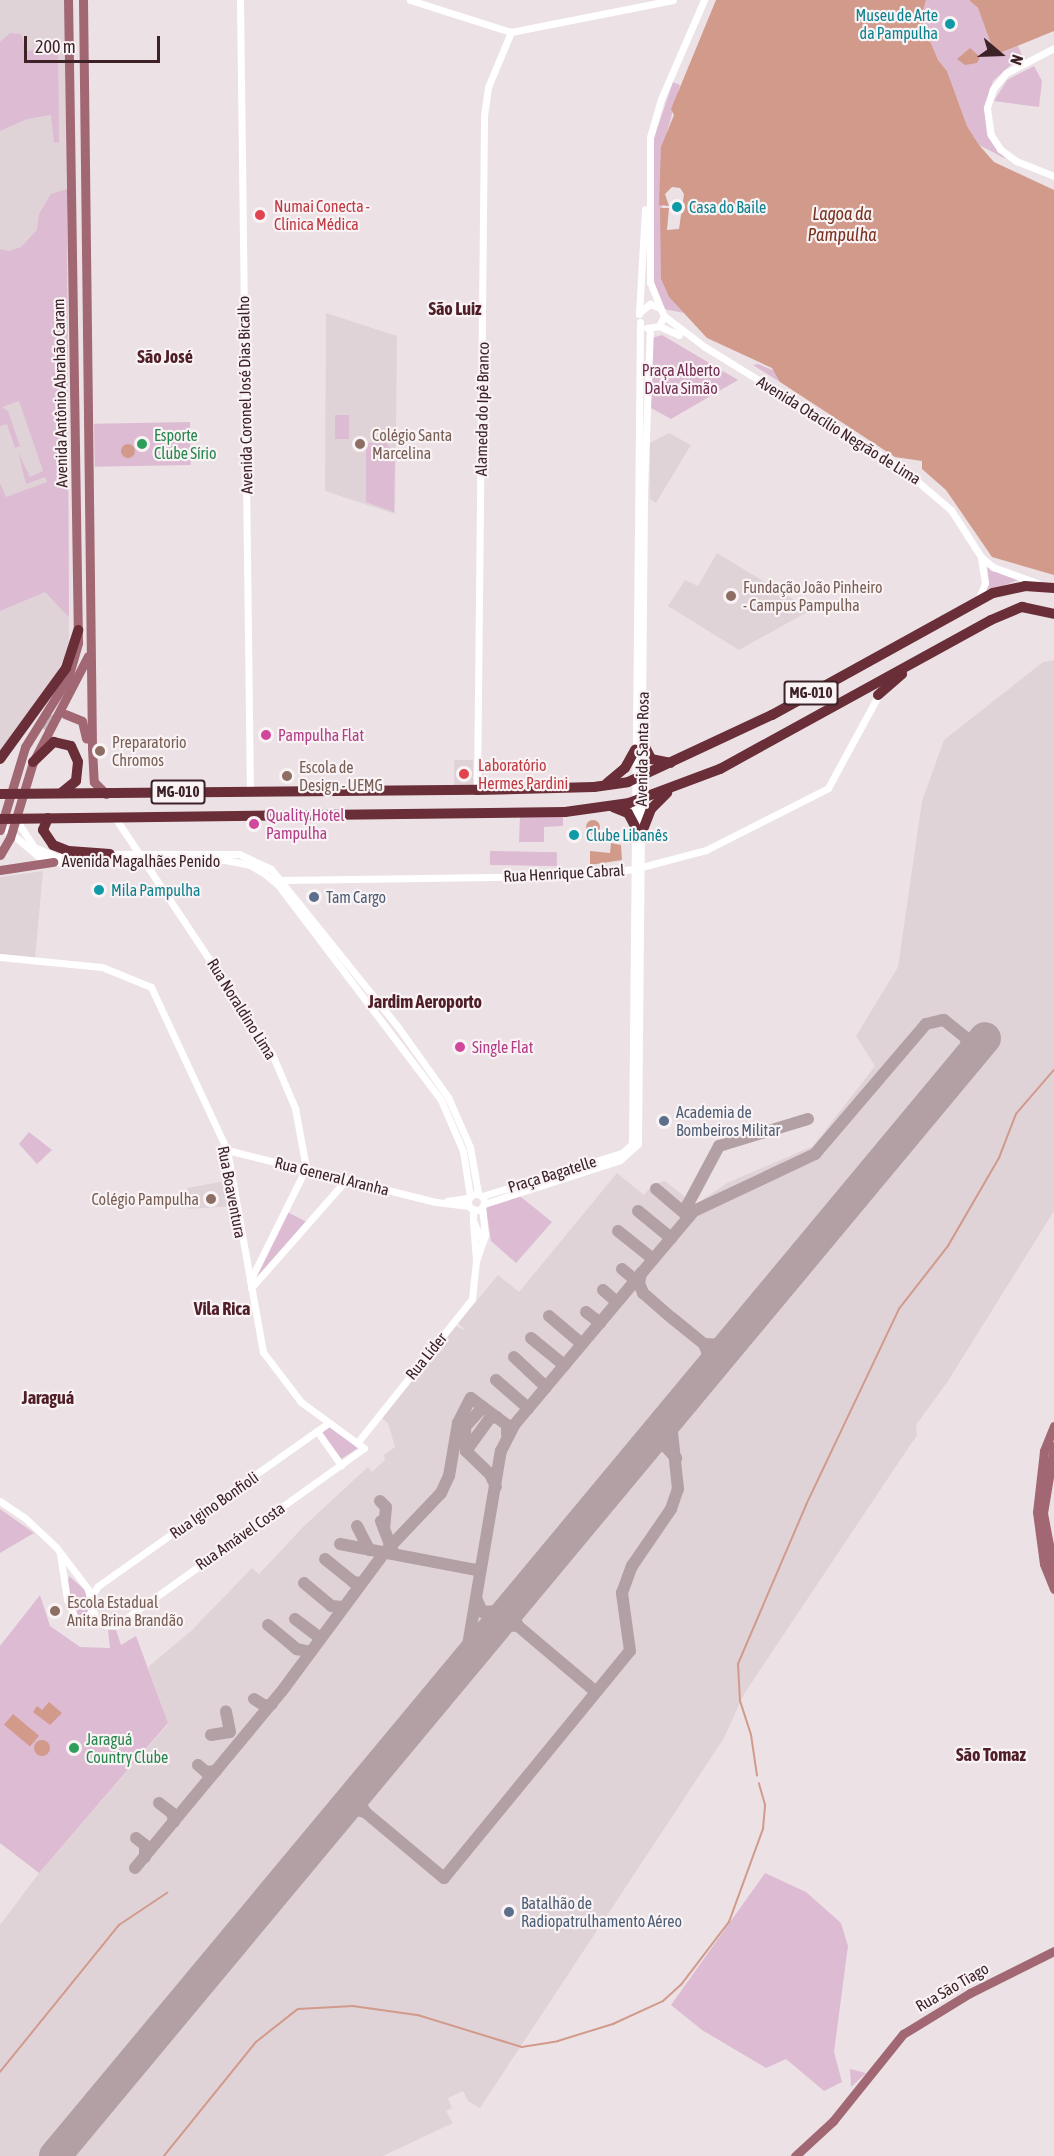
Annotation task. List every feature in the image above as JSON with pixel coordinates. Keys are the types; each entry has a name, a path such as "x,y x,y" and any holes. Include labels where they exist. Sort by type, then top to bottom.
{"highway":[{"name":"MG-010","path":"0,794 477,790 603,786 639,779 762,720 977,603 1014,587 1054,588"},
{"name":"MG-010","path":"0,819 565,812 610,807 638,801 673,789 720,769 875,694 885,680 1014,610 1031,607 1054,614"},
{"path":"0,759 66,668 78,630"},
{"path":"875,694 908,667"},
{"path":"33,762 54,742 71,746 77,754 76,781 59,794"},
{"path":"603,786 625,768 639,746 651,759 674,763"},
{"path":"610,807 625,810 638,831 651,809 673,789"},
{"path":"48,818 43,830 52,845 69,851 110,854"}],"main road":[{"name":"Avenida Antônio Abrahão Caram","path":"17,771 25,747 72,669 78,630 68,0"},
{"name":"Avenida Antônio Abrahão Caram","path":"84,0 90,643 94,782"},
{"path":"75,350 87,350"},
{"name":"Avenida Antônio Abrahão Caram","path":"0,855 10,838 33,762 75,684 90,643"},
{"path":"65,714 76,718 86,730 87,768 94,782 106,794"},
{"path":"0,830 17,771 43,728"},
{"path":"0,870 52,858"},
{"path":"1054,1425 1044,1451 1036,1512 1044,1564 1054,1589"},
{"path":"1054,1446 1043,1513 1054,1571"},
{"name":"Rua São Tiago","path":"795,2156 833,2121 860,2084 888,2057 896,2041 940,2010 1054,1951"}],"street":[{"name":"Avenida Coronel José Dias Bicalho","path":"240,0 250,791"},
{"path":"410,0 510,32 674,0"},
{"path":"640,254 646,258 664,316 659,326 650,329 640,318 640,254 647,201 652,126 704,0"},
{"name":"Alameda do Ipê Branco","path":"477,790 484,116 488,87 510,32"},
{"path":"1054,48 1006,73 993,89 987,108 991,135 1006,155 1054,176"},
{"path":"647,201 649,270"},
{"path":"640,318 650,304 660,308"},
{"name":"Avenida Otacílio Negrão de Lima","path":"664,316 705,347 924,484 951,510 981,557 1000,573 1054,588"},
{"name":"Avenida Santa Rosa","path":"621,1156 638,1144 640,318"},
{"name":"Avenida Otacílio Negrão de Lima","path":"659,326 705,347"},
{"name":"Avenida Santa Rosa","path":"639,746 650,329"},
{"name":"Avenida Otacílio Negrão de Lima","path":"977,603 985,583 981,557"},
{"name":"Rua Henrique Cabral","path":"283,880 575,876 638,869 723,843 828,788 875,694"},
{"path":"19,807 20,826 27,840 52,858"},
{"name":"Rua Noraldino Lima","path":"116,819 272,1054 295,1108 306,1168"},
{"name":"Avenida Magalhães Penido","path":"0,824 38,856 52,858 250,856 283,880 448,1097 470,1147 483,1206"},
{"name":"Avenida Magalhães Penido","path":"52,858 110,854 241,862 278,885 441,1101 463,1150 470,1202"},
{"name":"Rua Boaventura","path":"0,957 102,967 151,987 227,1150 250,1285 268,1363 301,1402 364,1448"},
{"name":"Rua General Aranha","path":"227,1150 436,1202 470,1202"},
{"name":"Praça Bagatelle","path":"470,1202 480,1194 621,1156"},
{"name":"Praça Bagatelle","path":"470,1202 483,1206 621,1156"},
{"path":"250,1285 306,1168"},
{"path":"250,1285 346,1180"},
{"name":"Rua Líder","path":"357,1443 472,1299 476,1261 470,1202"},
{"name":"Rua Líder","path":"476,1261 483,1242 483,1206"},
{"name":"Rua Líder","path":"473,1221 483,1242"},
{"name":"Rua Igino Bonfioli","path":"91,1597 98,1586 328,1423"},
{"path":"317,1431 341,1465"},
{"name":"Rua Amável Costa","path":"91,1611 100,1623 117,1625 364,1448"},
{"path":"0,1501 40,1531 60,1554 88,1588 91,1597 91,1611 84,1623 75,1618 67,1599 60,1554"},
{"name":"Rua Igino Bonfioli","path":"88,1588 98,1586"}],"shaded area":[{"path":"0,0 65,0 69,646 57,673 0,755"},
{"name":"Colégio Santa Marcelina","path":"326,313 397,336 395,514 325,491"},
{"path":"669,433 691,445 656,503 650,499 650,443"},
{"name":"Fundação João Pinheiro - Campus Pampulha","path":"717,553 811,610 739,650 668,606 685,580 698,586"},
{"path":"1054,660 1054,1211 948,1381 916,1425 917,1435 744,1694 724,1738 480,2108 468,2101 463,2091 448,2098 452,2108 446,2111 453,2123 383,2156 0,2156 0,1925 39,1873 168,1724 148,1667 192,1630 252,1568 259,1574 303,1527 368,1467 372,1472 385,1460 384,1455 395,1447 388,1423 382,1418 421,1368 424,1371 423,1366 436,1351 443,1350 440,1346 456,1326 466,1331 458,1323 498,1275 519,1292 617,1173 644,1195 653,1184 665,1181 695,1205 727,1183 813,1146 875,1066 856,1036 898,967 922,801 944,740 1043,662"},
{"name":"Laboratório Hermes Pardini","path":"454,760 473,760 473,788 454,788"},
{"path":"43,871 35,959 0,956 0,877"},
{"name":"Colégio Pampulha","path":"231,1180 235,1206 189,1209 187,1188"}],"green space":[{"path":"926,0 969,0 978,8 995,55 1018,46 1022,55 993,81 984,108 987,135 1006,159 979,145 967,126 947,71 938,60 921,19"},
{"path":"10,33 21,34 26,51 36,50 58,38 59,142 54,143 51,115 27,119 0,131 0,42"},
{"path":"1034,66 1042,81 1039,107 994,101 1007,80"},
{"path":"673,82 680,85 663,147 661,279 669,297 684,313 664,309 650,282 652,144"},
{"path":"67,189 69,617 45,592 0,611 0,483 6,497 47,482 45,477 26,484 18,452 30,477 43,471 19,401 2,407 8,411 20,446 15,448 7,424 0,426 0,249 9,251 21,247 37,230 39,214 51,194"},
{"name":"Praça Alberto Dalva Simão","path":"662,335 738,380 671,419 651,408 652,338"},
{"path":"758,364 775,371 780,382 753,365"},
{"path":"335,415 349,415 349,439 335,439"},
{"name":"Esporte Clube Sírio","path":"190,422 191,465 95,467 94,424"},
{"path":"366,443 386,443 395,456 394,512 366,502"},
{"path":"987,565 1001,574 1018,580 985,593 989,582"},
{"path":"563,815 563,826 544,827 544,842 519,842 520,816"},
{"path":"490,851 557,852 557,866 490,865"},
{"path":"29,1132 52,1150 37,1164 19,1144"},
{"path":"516,1193 552,1222 516,1263 491,1241 486,1208 489,1202"},
{"path":"287,1212 307,1222 254,1281"},
{"path":"329,1427 358,1448 341,1459 322,1433"},
{"path":"0,1509 34,1533 0,1553"},
{"path":"69,1576 87,1592 89,1610 85,1623 75,1617 67,1587"},
{"name":"Jaraguá Country Clube","path":"40,1595 50,1626 80,1647 110,1648 108,1630 116,1630 121,1645 136,1636 168,1723 39,1873 0,1843 0,1646"},
{"path":"765,1873 806,1892 841,1923 848,1946 834,2052 842,2082 824,2091 786,2059 766,2068 702,2030 671,2005"},
{"path":"850,2069 866,2073 851,2087"}],"water":[{"name":"Lagoa da Pampulha","path":"716,0 926,0 921,19 938,60 947,71 967,126 979,145 994,162 1054,190 1054,575 992,557 946,490 922,469 922,461 895,457 780,382 772,368 707,338 669,297 661,279 660,208 669,208 667,230 679,229 684,194 680,188 672,187 665,194 669,206 659,205 661,147 674,115 671,109"},
{"path":"969,0 1054,0 1054,31 995,55 978,8"},
{"path":"970,48 980,57 977,63 965,65 957,59"},
{"path":"128,444 133,446 135,451 133,456 128,458 123,456 121,451 123,446"},
{"path":"593,820 598,822 600,827 598,832 593,834 588,832 586,827 588,822"},
{"path":"611,843 621,845 622,860 590,865 590,851 610,853"},
{"path":"49,1702 62,1713 50,1725 33,1712 37,1706 42,1710"},
{"path":"13,1714 39,1736 30,1747 4,1725"},
{"path":"39,1740 45,1740 50,1748 48,1754 39,1756 34,1751 34,1745"}],"waterway":[{"path":"757,1776 751,1735 740,1702 738,1664 806,1505 899,1309 948,1246 999,1158 1016,1114 1054,1070"},
{"path":"164,2156 256,2042 298,2009 353,2006 418,2015 522,2047 558,2041 613,2024 663,2001 681,1985 729,1922 763,1829 765,1805 759,1784"},
{"path":"0,2072 119,1925 167,1893"}],"taxiway":[{"path":"460,1669 467,1651 501,1451 515,1424 694,1211 815,1154 926,1024 944,1020 965,1037 969,1049 965,1063"},
{"path":"694,1211 687,1206 719,1146 808,1119"},
{"path":"656,1189 689,1217"},
{"path":"638,1211 671,1238"},
{"path":"618,1231 653,1259"},
{"path":"622,1269 635,1280"},
{"path":"641,1273 639,1283 643,1293 704,1344 730,1345"},
{"path":"603,1290 617,1302"},
{"path":"586,1312 600,1323"},
{"path":"549,1316 582,1344"},
{"path":"531,1338 564,1365"},
{"path":"704,1344 710,1359 708,1371"},
{"path":"514,1357 546,1387"},
{"path":"496,1380 528,1408"},
{"path":"135,1868 282,1691 384,1553 441,1493 449,1476 458,1423 471,1398 507,1425 507,1434"},
{"path":"483,1407 465,1427 466,1451 490,1474 496,1487"},
{"path":"361,1788 360,1803 365,1812 444,1878 630,1651 622,1593 632,1566 671,1509 678,1489 671,1422 673,1413"},
{"path":"466,1451 490,1418 497,1417"},
{"path":"643,1449 664,1445 676,1458"},
{"path":"380,1501 386,1507 384,1529"},
{"path":"381,1521 393,1553"},
{"path":"357,1526 369,1550"},
{"path":"340,1544 476,1570 481,1567"},
{"path":"325,1559 353,1582 361,1583"},
{"path":"304,1583 331,1606 343,1607"},
{"path":"477,1600 482,1612 509,1610"},
{"path":"516,1602 513,1616 518,1626 596,1692"},
{"path":"295,1619 320,1638"},
{"path":"268,1625 297,1649 311,1652"},
{"path":"492,1631 502,1625 518,1626"},
{"path":"254,1699 265,1706 272,1704"},
{"path":"211,1735 230,1732 226,1711"},
{"path":"198,1765 206,1772 216,1771"},
{"path":"159,1803 172,1813 174,1822"},
{"path":"340,1813 352,1809 365,1812"},
{"path":"136,1838 145,1845 145,1857"}],"runway":[{"path":"55,2156 985,1038"}],"tunnel":[{"path":"43,728 48,721 60,716"}],"place":[{"name":"Museu de Arte da Pampulha","path":"950,24"},
{"name":"Casa do Baile","path":"677,207"},
{"name":"Numai Conecta - Clínica Médica","path":"260,215"},
{"name":"Esporte Clube Sírio","path":"142,444"},
{"name":"Colégio Santa Marcelina","path":"360,444"},
{"name":"Fundação João Pinheiro - Campus Pampulha","path":"731,596"},
{"name":"Pampulha Flat","path":"266,735"},
{"name":"Preparatorio Chromos","path":"100,751"},
{"name":"Laboratório Hermes Pardini","path":"464,774"},
{"name":"Escola de Design - UEMG","path":"287,776"},
{"name":"Quality Hotel Pampulha","path":"254,824"},
{"name":"Clube Libanês","path":"574,835"},
{"name":"Mila Pampulha","path":"99,890"},
{"name":"Tam Cargo","path":"314,897"},
{"name":"Single Flat","path":"460,1047"},
{"name":"Academia de Bombeiros Militar","path":"664,1121"},
{"name":"Colégio Pampulha","path":"211,1199"},
{"name":"Escola Estadual Anita Brina Brandão","path":"55,1611"},
{"name":"Jaraguá Country Clube","path":"74,1748"},
{"name":"Batalhão de Radiopatrulhamento Aéreo","path":"509,1912"}],"district":[{"name":"São Luiz","path":"455,309"},
{"name":"São José","path":"165,357"},
{"name":"Jardim Aeroporto","path":"425,1002"},
{"name":"Vila Rica","path":"222,1309"},
{"name":"Jaraguá","path":"48,1398"},
{"name":"São Tomaz","path":"991,1755"}]}
